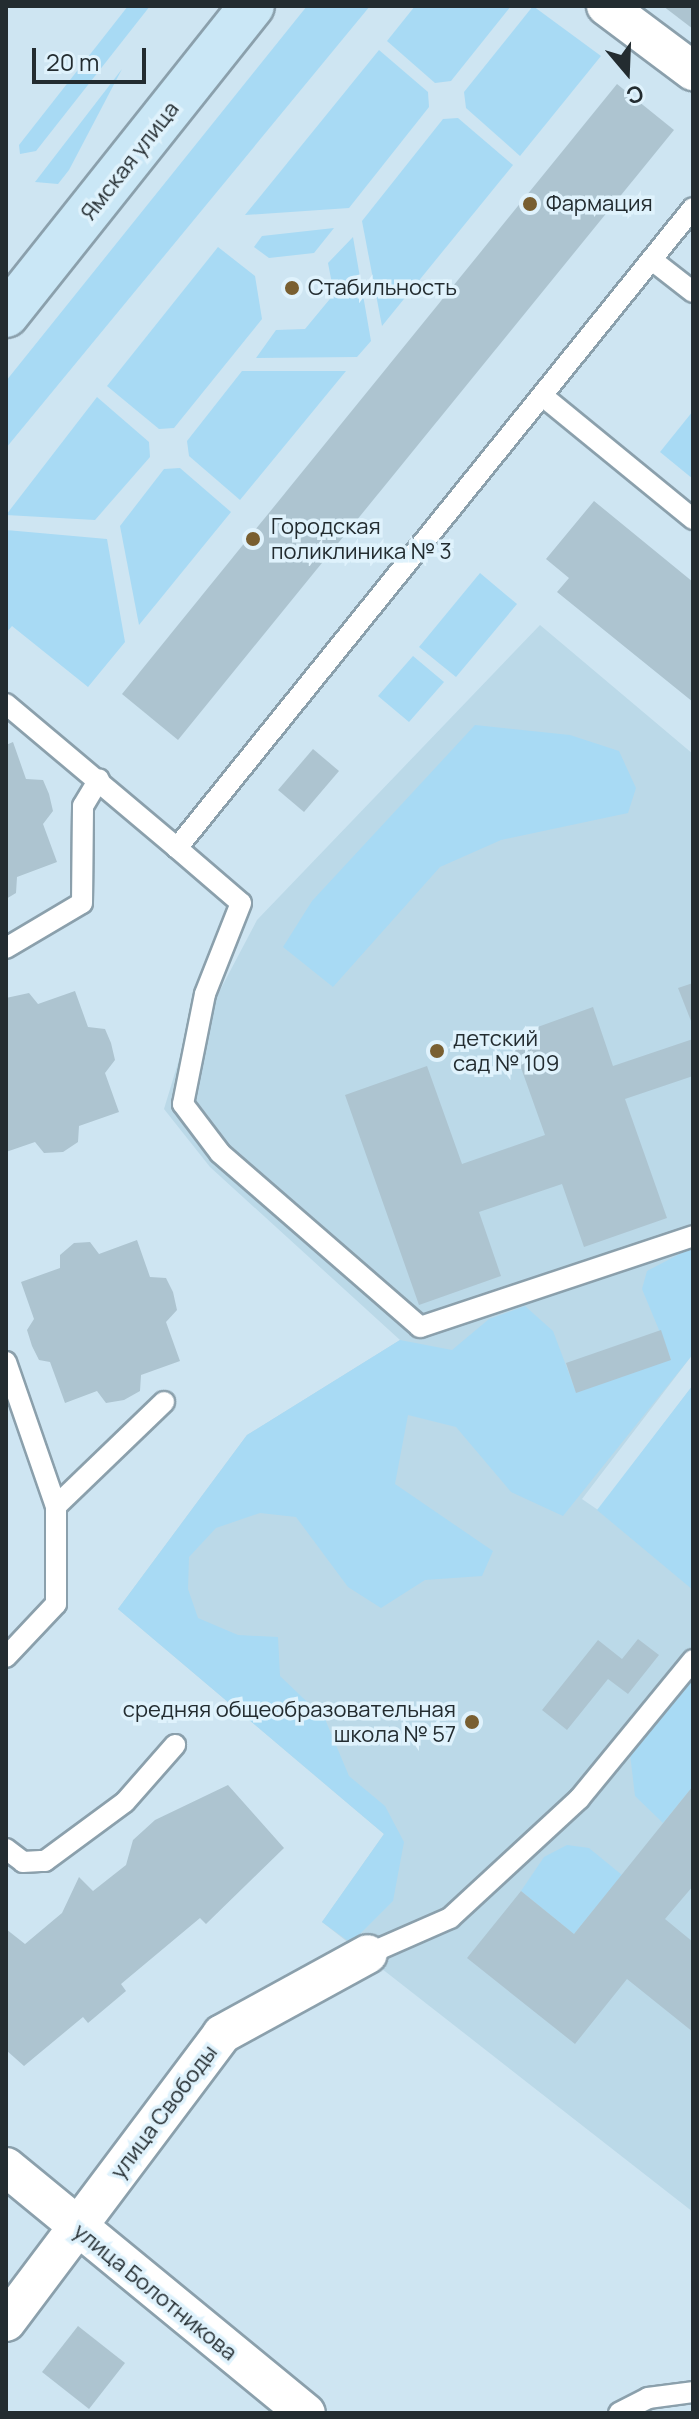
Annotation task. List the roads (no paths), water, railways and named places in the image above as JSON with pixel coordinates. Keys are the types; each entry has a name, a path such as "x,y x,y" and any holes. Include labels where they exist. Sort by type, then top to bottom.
{"main road":[{"name":"Ямская улица","path":"6,315 252,6"}],"street":[{"path":"606,6 693,71"},
{"name":"улица Свободы","path":"6,2322 222,2034 368,1954"},
{"name":"улица Болотникова","path":"6,2167 306,2413"}],"lane":[{"path":"177,848 544,397 693,208"},
{"path":"652,260 693,292"},
{"path":"544,397 693,519"},
{"path":"6,704 99,779 241,903 205,994 183,1104 220,1153 420,1327 693,1236"},
{"path":"6,948 82,903 83,806 99,779"},
{"path":"6,1362 56,1506 56,1604 6,1657"},
{"path":"56,1506 164,1402"},
{"path":"368,1954 450,1918 579,1799 693,1660"},
{"path":"6,1849 23,1862 45,1861 125,1802 175,1745"},
{"path":"619,2413 648,2398 693,2392"}],"place":[{"name":"Фармация","path":"530,204"},
{"name":"Стабильность","path":"292,288"},
{"name":"Городская поликлиника № 3","path":"253,539"},
{"name":"детский сад № 109","path":"437,1051"},
{"name":"средняя общеобразовательная школа № 57","path":"472,1722"}]}
